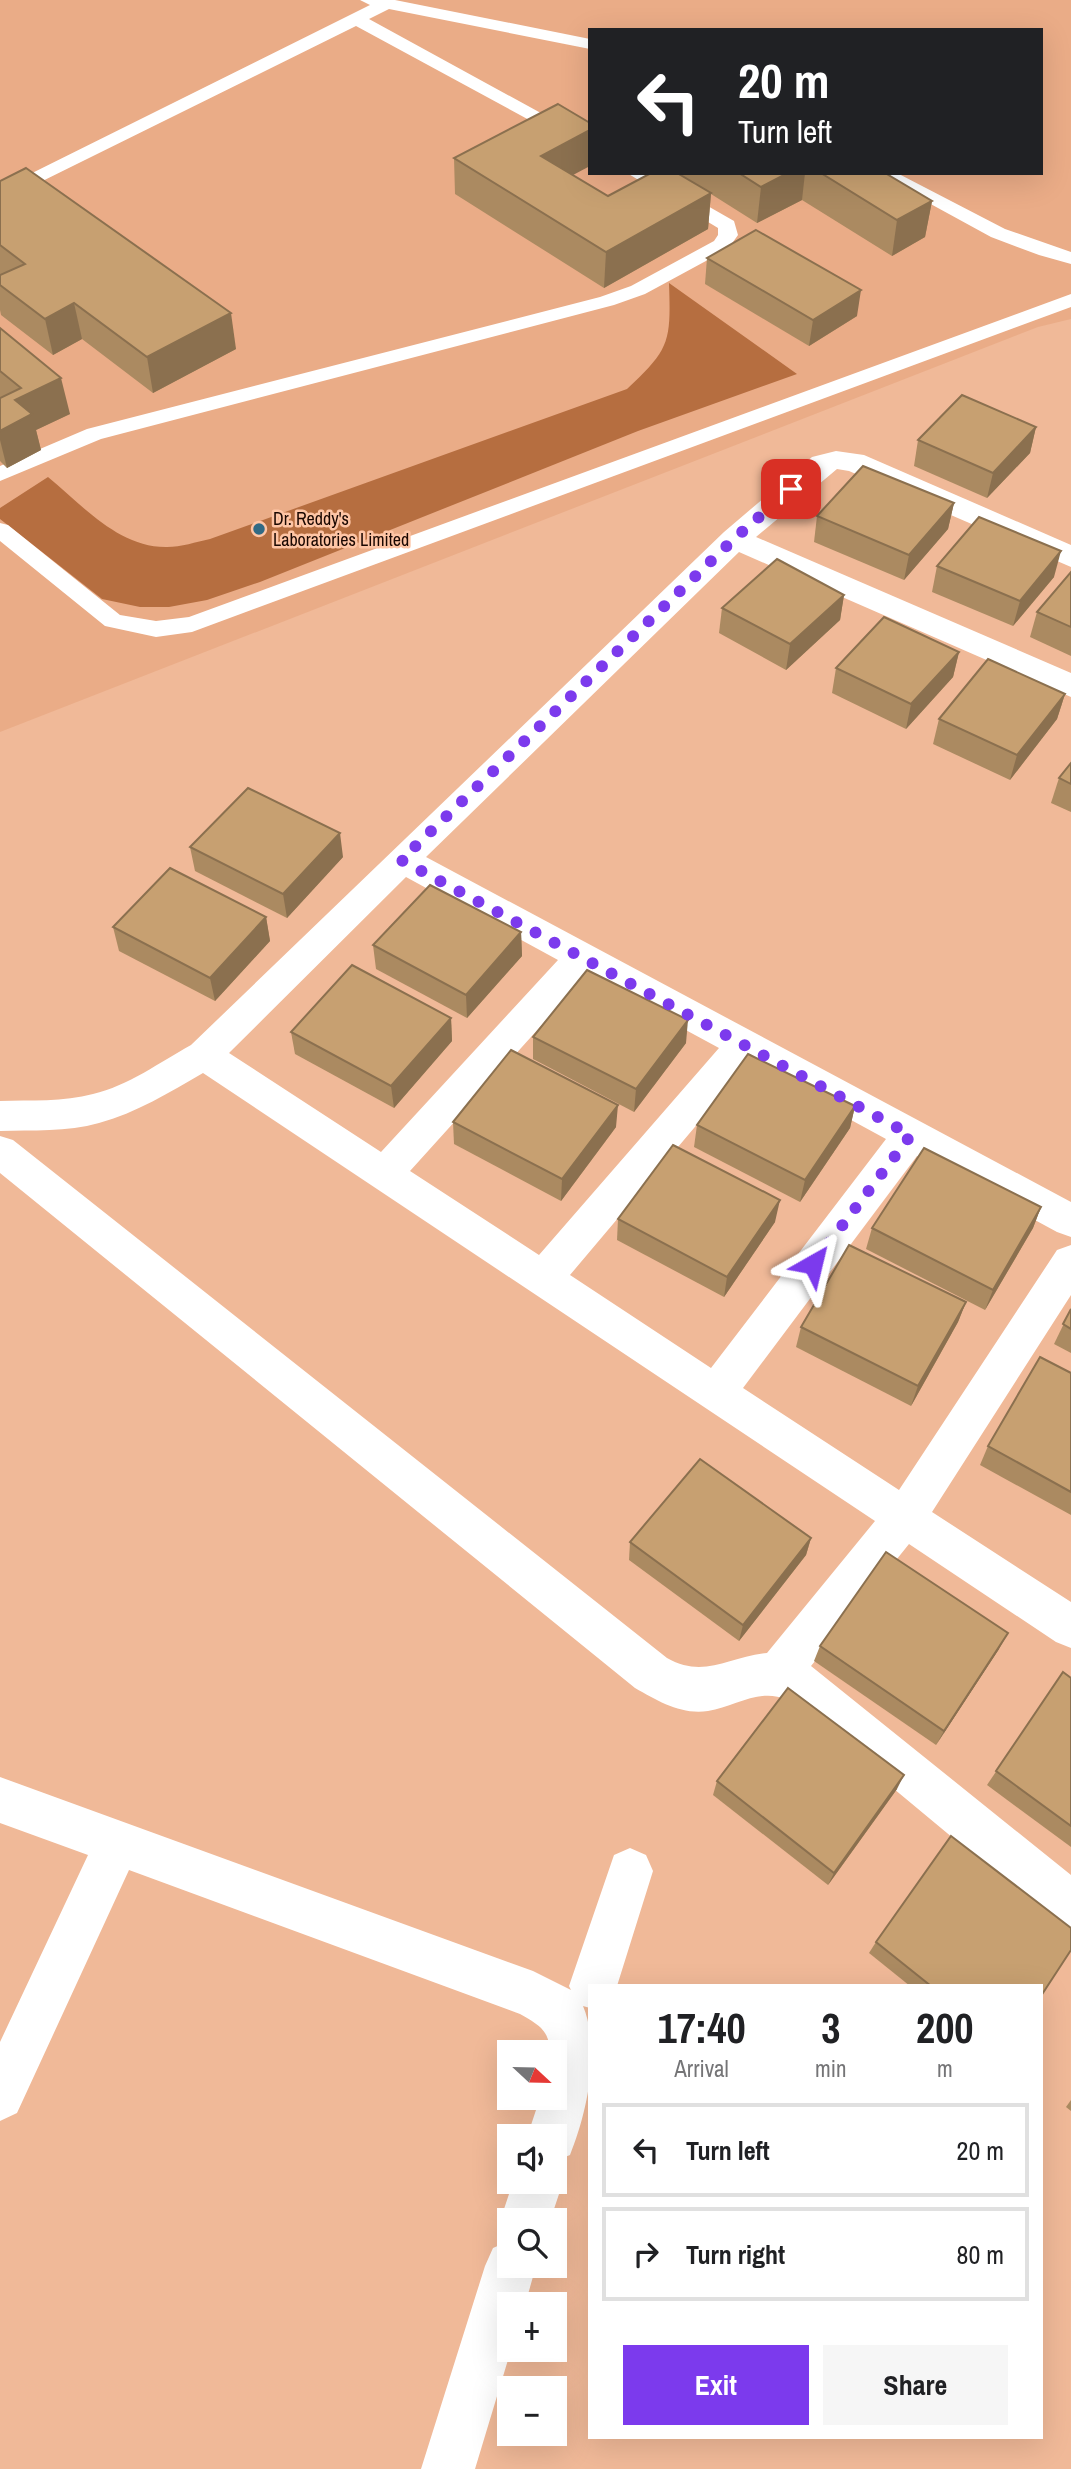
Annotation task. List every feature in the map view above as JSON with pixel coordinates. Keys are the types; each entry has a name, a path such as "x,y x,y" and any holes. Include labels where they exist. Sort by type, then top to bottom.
{"street":[{"path":"0,1116 59,1114 97,1109 136,1093 204,1055 401,860 735,538 809,472 822,464 836,460 854,463 1071,557"},
{"path":"735,538 1071,686"},
{"path":"401,860 1071,1221"},
{"path":"384,1174 582,957"},
{"path":"543,1279 744,1044"},
{"path":"204,1055 1071,1627"},
{"path":"716,1393 911,1135"},
{"path":"0,1151 651,1673 677,1688 707,1690 751,1676 779,1672 803,1685 1071,1905"},
{"path":"779,1672 905,1517 1071,1262"},
{"path":"0,1800 533,1995 562,2012 574,2043"},
{"path":"0,2096 118,1843"},
{"path":"594,1984 630,1871"},
{"path":"556,2124 571,2076 574,2043 588,2001"},
{"path":"448,2469 507,2278"}],"lane":[{"path":"0,196 357,19 377,2 588,44"},
{"path":"357,19 588,147"},
{"path":"0,474 94,434 607,302 638,290 721,245 728,235 727,225 640,175"},
{"path":"887,175 999,234 1045,253 1071,258"},
{"path":"0,530 113,621 156,629 192,624 1071,300"}],"shaded area":[{"name":"Dr. Reddy's Laboratories Limited","path":"0,0 1071,0 1071,319 1038,327 0,732"},
{"path":"669,283 797,374 638,431 260,582 207,600 169,607 140,607 102,599 0,519 0,508 48,477 102,523 133,540 167,547 210,539 627,389 652,364 665,343 669,319"}],"building":[{"path":"558,104 588,122 588,131 541,156 608,196 647,175 680,175 711,193 606,252 454,158"},
{"path":"26,168 231,313 147,357 74,303 45,319 0,285 0,275 25,264 0,245 0,181"},
{"path":"742,175 784,175 761,187"},
{"path":"824,175 888,175 932,201 897,220"},
{"path":"756,230 861,290 813,320 707,258"},
{"path":"0,328 61,378 15,400 32,414 0,431 0,398 21,388 0,371"},
{"path":"962,395 1036,427 993,473 918,440"},
{"path":"863,466 954,503 909,555 817,516"},
{"path":"979,517 1061,551 1020,601 937,566"},
{"path":"777,559 844,595 790,644 722,608"},
{"path":"1071,572 1071,627 1037,612"},
{"path":"884,617 959,652 911,704 836,668"},
{"path":"988,659 1065,694 1017,755 939,719"},
{"path":"1071,763 1071,784 1059,778"},
{"path":"248,788 340,833 283,894 190,847"},
{"path":"170,868 266,917 210,978 113,927"},
{"path":"430,885 521,932 466,995 373,945"},
{"path":"352,965 451,1018 391,1086 291,1032"},
{"path":"587,970 688,1020 636,1089 533,1037"},
{"path":"511,1050 618,1105 562,1179 453,1122"},
{"path":"748,1054 855,1106 805,1180 697,1125"},
{"path":"673,1145 780,1200 727,1277 618,1219"},
{"path":"924,1148 1041,1207 993,1290 872,1228"},
{"path":"849,1245 966,1302 918,1386 801,1327"},
{"path":"1071,1309 1071,1329 1063,1324"},
{"path":"1040,1357 1071,1373 1071,1492 988,1446"},
{"path":"700,1459 811,1538 743,1625 630,1542"},
{"path":"886,1552 1008,1633 944,1731 820,1646"},
{"path":"1063,1672 1071,1678 1071,1826 996,1771"},
{"path":"788,1688 904,1775 834,1873 717,1781"},
{"path":"951,1836 1071,1928 1071,1950 1043,1993 1043,1984 928,1984 876,1942"}],"place":[{"name":"Dr. Reddy's Laboratories Limited","path":"259,529"}],"route":[{"path":"791,489 735,538 401,860 911,1135 813,1264"}]}
